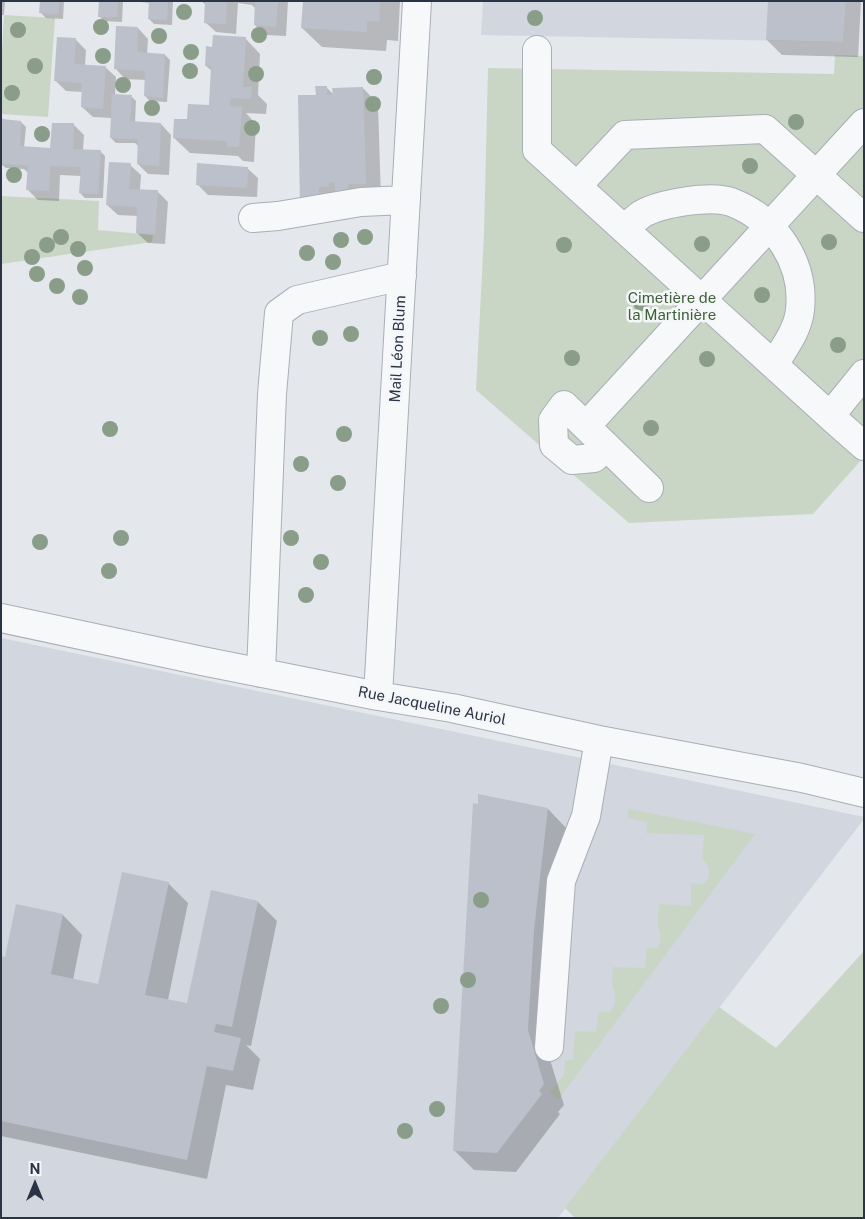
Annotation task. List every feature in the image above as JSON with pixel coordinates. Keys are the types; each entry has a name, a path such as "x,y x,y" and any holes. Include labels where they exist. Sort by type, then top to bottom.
{"street":[{"name":"Mail Léon Blum","path":"378,696 417,1"},
{"path":"537,50 537,150 864,446"},
{"path":"586,426 701,298 864,123"},
{"path":"577,186 625,135 765,129 864,218"},
{"path":"625,229 642,214 678,203 706,199 730,202 769,226 782,240 794,261 799,281 800,311 794,333 774,364"},
{"path":"253,218 278,216 361,202 406,200"},
{"path":"261,673 272,394 278,313 297,300 402,276"},
{"path":"830,416 864,374"},
{"path":"606,446 594,458 572,460 554,444 553,420 564,405 586,426 649,488"},
{"name":"Rue Jacqueline Auriol","path":"1,618 261,673 378,696 452,708 599,740 802,778 864,792"},
{"path":"549,1047 561,881 586,816 599,740"}],"shaded area":[{"path":"483,1 846,1 843,42 481,35"},
{"path":"1,638 755,794 864,817 864,819 558,1218 1,1218"}],"green space":[{"path":"4,15 55,18 48,117 1,114"},
{"name":"Cimetière de la Martinière","path":"835,55 864,56 864,457 813,514 629,523 476,390 484,234 488,68 834,74"},
{"path":"1,196 99,201 98,230 153,235 152,242 1,264"},
{"path":"629,809 755,834 558,1100 550,1092 564,1075 565,1061 573,1059 575,1031 596,1032 599,1012 609,1012 615,1003 612,982 613,967 645,968 647,948 657,948 660,942 659,904 691,906 691,883 704,884 708,879 707,864 702,858 704,835 646,833 647,822 627,818"},
{"path":"864,951 864,1218 575,1218 565,1208 719,1007 776,1048"}],"building":[{"path":"40,1 59,1 58,14 39,13"},
{"path":"99,1 118,1 117,17 98,17"},
{"path":"149,1 168,1 167,20 148,19"},
{"path":"205,1 227,1 226,24 204,23"},
{"path":"255,1 278,1 276,27 254,25"},
{"path":"303,1 380,1 379,22 367,21 367,32 301,28"},
{"path":"768,1 846,1 843,42 766,40"},
{"path":"116,26 138,27 137,52 165,54 163,98 144,96 145,71 114,69"},
{"path":"213,35 246,37 243,87 252,87 251,99 231,98 230,102 230,106 242,107 239,147 227,146 227,141 173,138 174,119 187,119 188,104 209,105 211,66 205,66 206,46 212,47"},
{"path":"57,37 76,38 74,64 106,66 103,109 81,107 82,83 54,81"},
{"path":"315,86 327,86 327,95 333,95 332,88 363,87 366,184 348,184 348,192 335,193 335,182 329,183 329,186 319,187 319,201 300,206 298,95 316,95"},
{"path":"112,94 132,95 130,121 161,123 159,166 137,164 138,139 110,138"},
{"path":"2,119 21,121 20,146 50,148 52,123 74,123 73,149 101,150 98,194 79,193 81,167 50,166 49,191 26,190 28,165 1,164"},
{"path":"109,162 131,163 129,189 158,190 155,234 136,233 137,207 106,205"},
{"path":"197,163 248,167 247,188 196,185"},
{"path":"478,794 548,808 534,930 528,1030 544,1084 539,1091 542,1094 497,1153 453,1151 473,803 478,804"},
{"path":"122,872 169,882 145,995 187,1003 211,890 258,901 232,1027 216,1024 214,1032 241,1038 233,1071 207,1066 187,1160 1,1121 1,956 5,957 16,904 63,914 51,974 98,984"}]}
